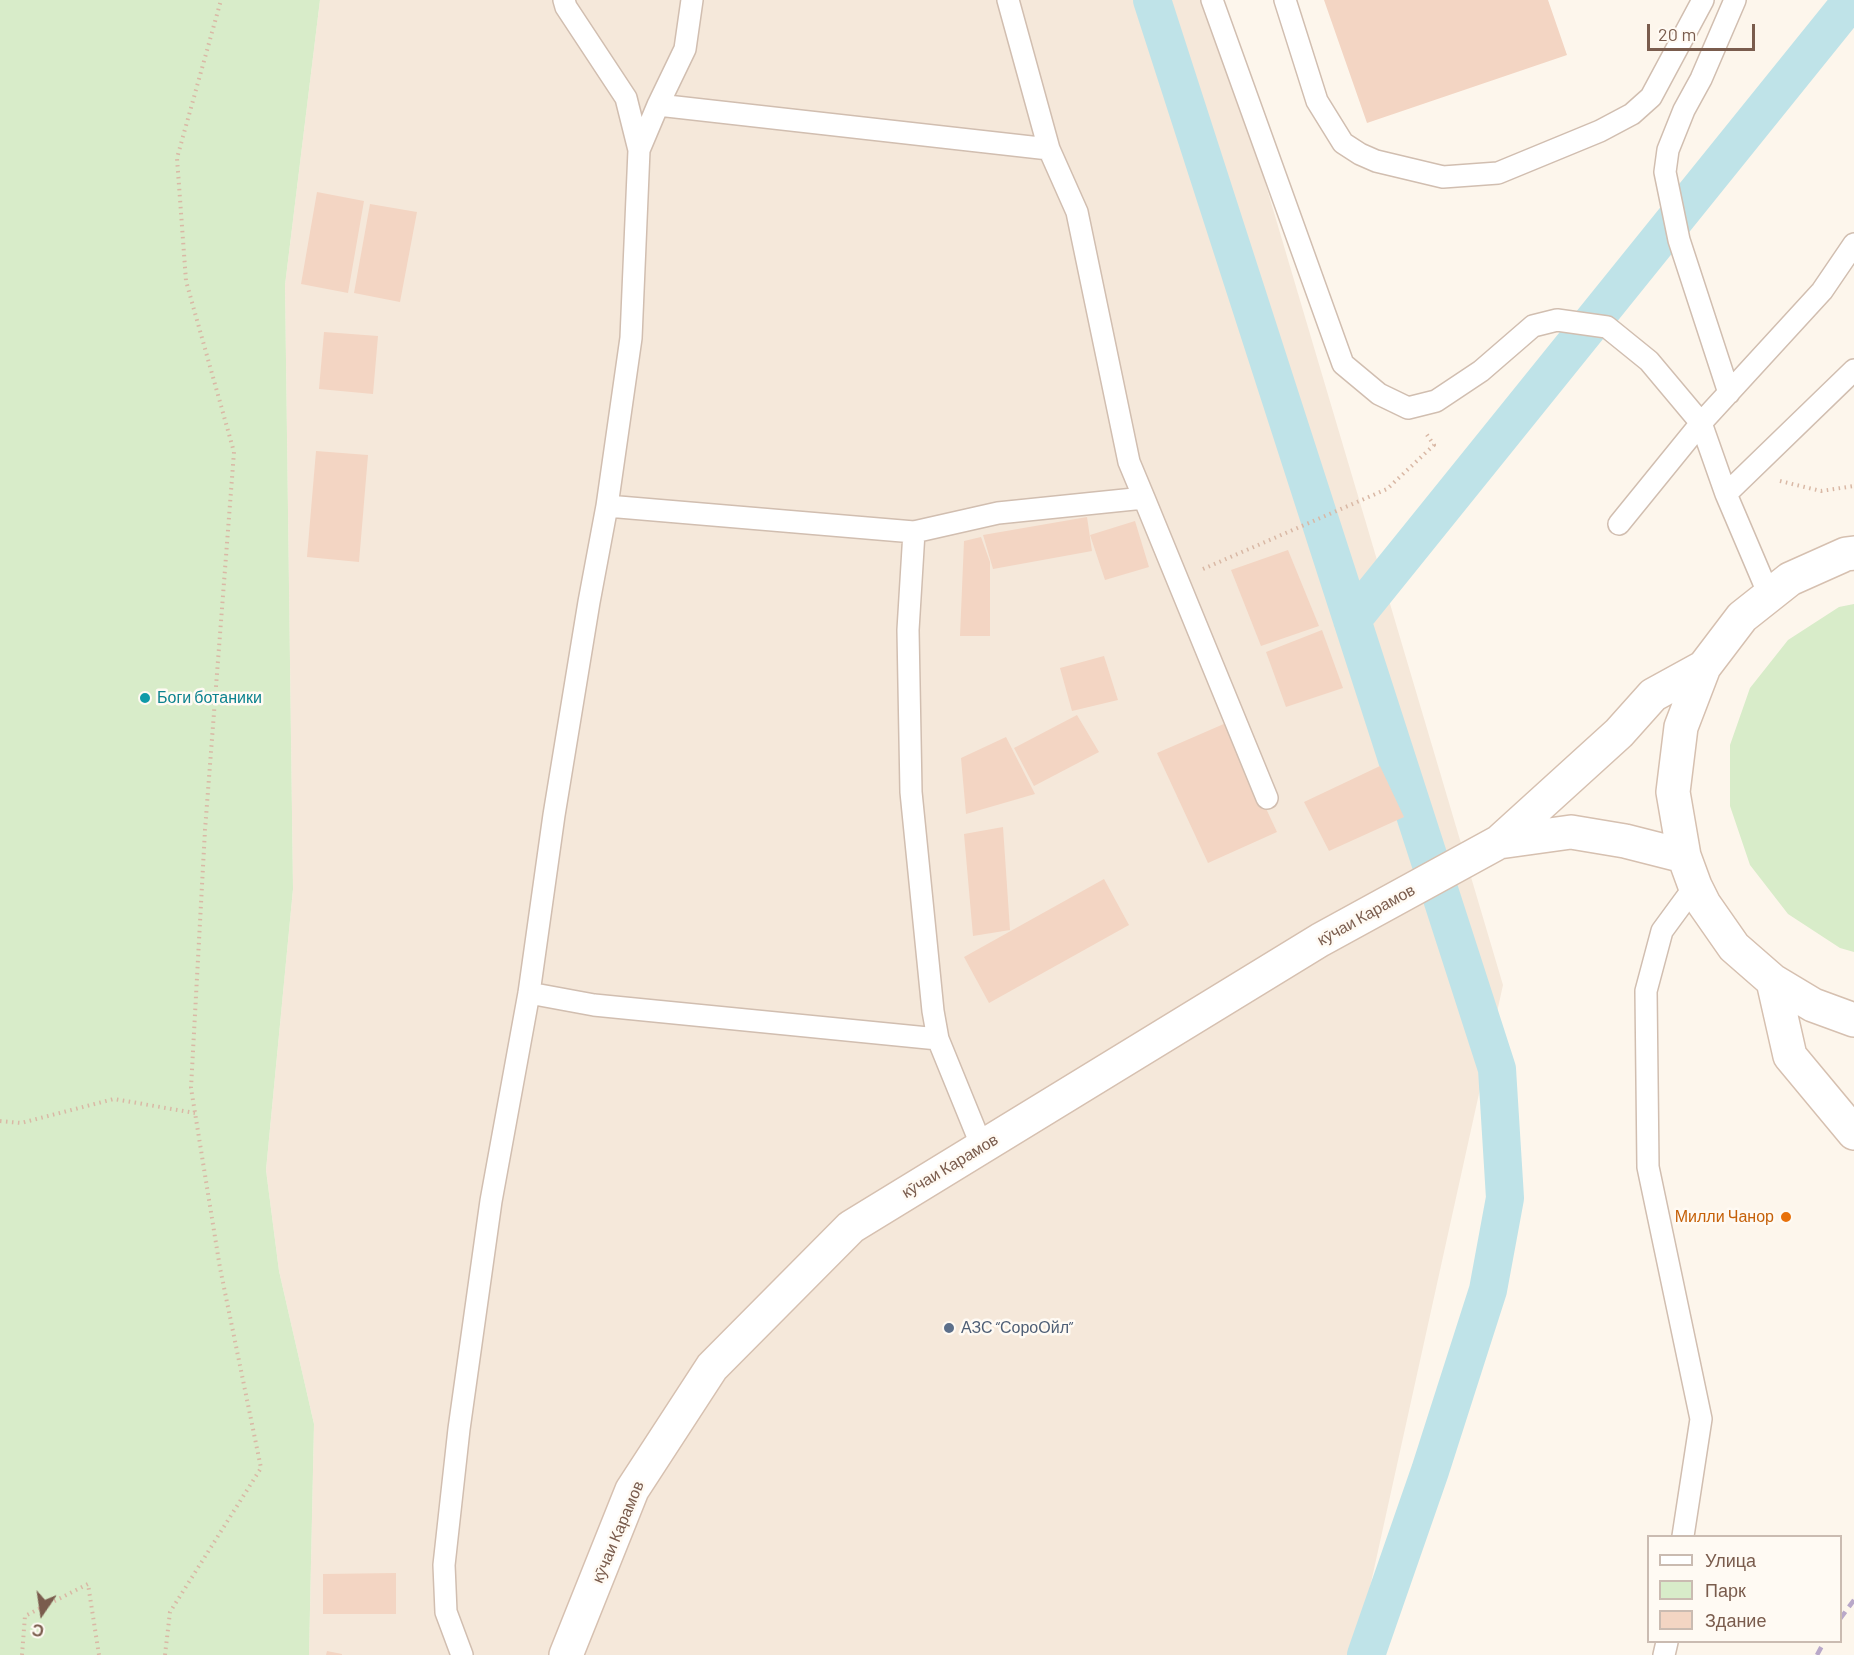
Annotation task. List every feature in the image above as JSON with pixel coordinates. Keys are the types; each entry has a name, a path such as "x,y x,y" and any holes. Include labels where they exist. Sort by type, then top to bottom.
{"main road":[{"path":"1854,553 1846,554 1790,579 1742,617 1704,667 1680,727 1673,792 1689,871 1704,904 1734,947 1773,981 1813,1005 1854,1020"},
{"name":"кӯчаи Карамов","path":"566,1655 632,1490 712,1367 851,1227 1320,940 1499,842 1619,733 1653,695 1704,667"},
{"name":"кӯчаи Карамов","path":"1499,842 1571,832 1625,841 1689,871"},
{"path":"1773,981 1790,1056 1854,1133"}],"lane":[{"path":"462,1655 446,1612 444,1565 459,1430 491,1202 529,993 554,815 589,602 608,506 631,338 639,150 626,98 566,7 564,0"},
{"path":"639,150 685,49 692,0"},
{"path":"1008,0 1049,149 1077,212 1129,462 1267,798"},
{"path":"1212,0 1343,364 1379,394 1408,408 1436,401 1481,371 1533,326 1557,320 1607,327 1649,361 1701,423 1726,494 1769,595"},
{"path":"1285,0 1317,101 1343,142 1360,154 1376,160 1443,177 1497,173 1600,131 1632,114 1652,97 1703,0"},
{"path":"1729,393 1679,240 1665,172 1668,150 1684,110 1701,79 1735,0"},
{"path":"658,105 1049,149"},
{"path":"1618,524 1701,423 1822,291 1854,244"},
{"path":"1726,494 1854,370"},
{"path":"608,506 914,532 998,513 1144,498"},
{"path":"914,532 908,630 911,792 938,1040 982,1147"},
{"path":"1683,1535 1701,1419 1648,1167 1646,991 1662,930 1689,871"},
{"path":"529,993 594,1005 938,1040"}],"path":[{"path":"165,1655 170,1612 261,1468 220,1268 191,1088 204,842 234,452 186,280 177,158 221,0"},
{"path":"1177,579 1387,489 1434,445 1408,408"},
{"path":"1752,469 1786,483 1821,491 1854,486"},
{"path":"0,1121 21,1123 114,1099 195,1113"},
{"path":"22,1655 25,1616 88,1584 99,1655"}],"shaded area":[{"path":"320,0 1211,0 1503,985 1355,1655 309,1655 314,1424 279,1271 266,1170 293,889 285,285"}],"green space":[{"name":"Боги ботаники","path":"0,0 320,0 285,285 293,889 266,1170 279,1271 314,1424 309,1655 0,1655"},
{"path":"1854,604 1854,952 1840,948 1788,914 1750,865 1730,806 1730,745 1750,688 1788,640 1839,607"}],"building":[{"path":"1324,0 1548,0 1567,55 1367,123"},
{"path":"317,192 364,201 348,293 301,284"},
{"path":"370,204 417,212 400,302 354,293"},
{"path":"324,332 378,336 373,394 319,389"},
{"path":"316,451 368,455 359,562 307,557"},
{"path":"1087,517 1092,551 993,569 983,535"},
{"path":"1135,521 1149,567 1105,580 1090,535"},
{"path":"981,537 990,562 990,636 960,636 964,541"},
{"path":"1288,550 1319,626 1261,646 1231,570"},
{"path":"1322,630 1343,688 1286,707 1266,652"},
{"path":"1104,656 1118,700 1072,711 1060,668"},
{"path":"1077,715 1099,752 1034,786 1014,748"},
{"path":"1226,723 1277,832 1208,863 1157,753"},
{"path":"1006,737 1035,794 966,814 961,758"},
{"path":"1380,766 1404,817 1329,851 1304,802"},
{"path":"1003,827 1010,930 973,936 964,834"},
{"path":"1104,879 1129,925 989,1003 964,957"},
{"path":"396,1573 396,1614 323,1614 323,1574"},
{"path":"327,1651 342,1654 342,1655 326,1655"}],"waterway":[{"path":"1152,0 1497,1069 1505,1198 1488,1290 1430,1471 1366,1655"},
{"path":"1352,620 1852,0"}],"railway":[{"path":"1842,1616 1854,1600"},
{"path":"1817,1655 1823,1643"}],"place":[{"name":"Боги ботаники","path":"145,698"},
{"name":"Милли Чанор","path":"1786,1217"},
{"name":"АЗС “СороОйл”","path":"949,1328"}]}
